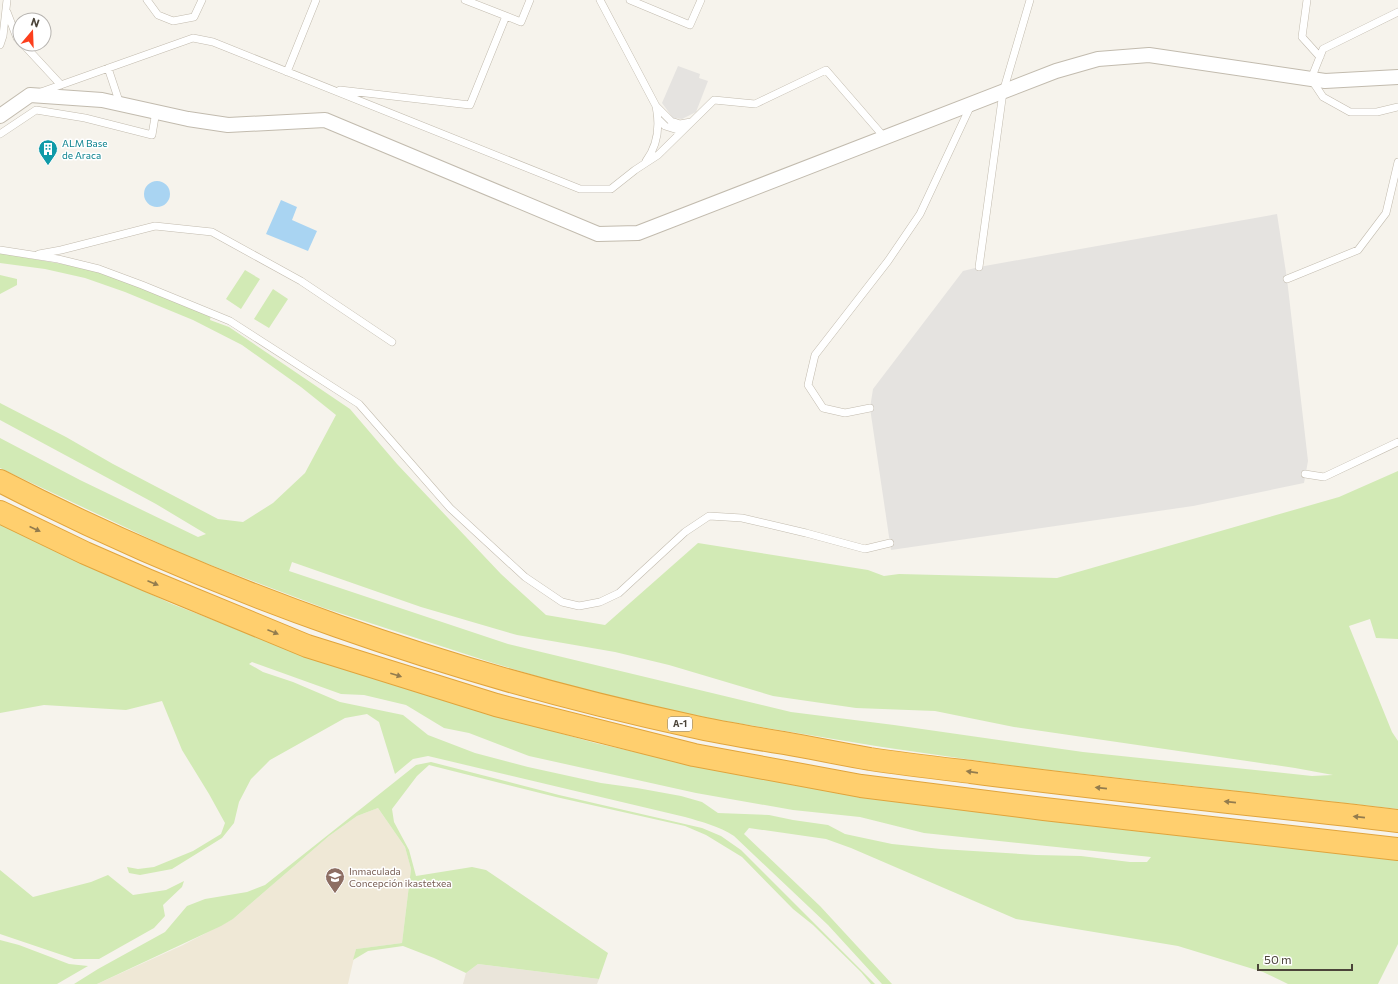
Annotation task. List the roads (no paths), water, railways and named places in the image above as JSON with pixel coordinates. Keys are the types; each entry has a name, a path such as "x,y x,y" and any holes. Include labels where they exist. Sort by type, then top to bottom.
{"highway":[{"name":"A-1","path":"0,481 83,522 155,554 242,590 316,618 415,652 606,707 694,727 872,759 1041,782 1398,821"},
{"path":"0,512 85,553 307,646 496,705 694,754 861,786 1044,809 1398,849"}],"street":[{"path":"0,116 30,95 34,95 102,100 188,119 228,125 324,120 598,234 638,234 1056,71 1098,59 1149,55 1325,81 1398,77"}],"lane":[{"path":"0,45 3,36 7,0"},
{"path":"147,0 158,15 174,21 194,17 202,0"},
{"path":"287,72 316,0"},
{"path":"465,0 521,22 530,0"},
{"path":"600,0 656,106 670,121 680,124 691,122"},
{"path":"630,0 690,25 701,0"},
{"path":"979,267 1003,92 1030,0"},
{"path":"1308,0 1302,37 1320,57"},
{"path":"6,10 12,25"},
{"path":"1398,12 1323,49 1311,79 1323,97 1350,112 1377,112 1398,108"},
{"path":"330,89 470,105 506,16"},
{"path":"34,95 193,38 213,42 580,189 611,189 658,155 714,100 755,104 826,70 885,138"},
{"path":"31,52 62,85"},
{"path":"108,68 120,104"},
{"path":"870,408 845,413 823,408 808,385 815,355 888,262 920,214 971,105"},
{"path":"644,164 650,156 658,131 659,120 656,106"},
{"path":"0,134 36,110 85,118 152,135 156,112"},
{"path":"659,120 665,126 681,131"},
{"path":"1287,278 1358,250 1386,212 1398,162"},
{"path":"32,255 61,250 155,226 212,232 301,280 392,342"},
{"path":"0,250 58,259 99,269 230,321 359,404 450,508 525,577 562,602 579,606 600,602 620,593 685,532 709,516 742,518 865,549 890,543"},
{"path":"1305,474 1324,477 1398,442"}],"water":[{"path":"157,181 166,185 170,194 166,203 157,207 148,203 144,194 148,185"},
{"path":"281,200 297,207 292,220 317,231 308,251 266,234"}],"place":[{"name":"ALM Base de Araca","path":"48,166"},
{"name":"Inmaculada Concepción ikastetxea","path":"335,894"}]}
